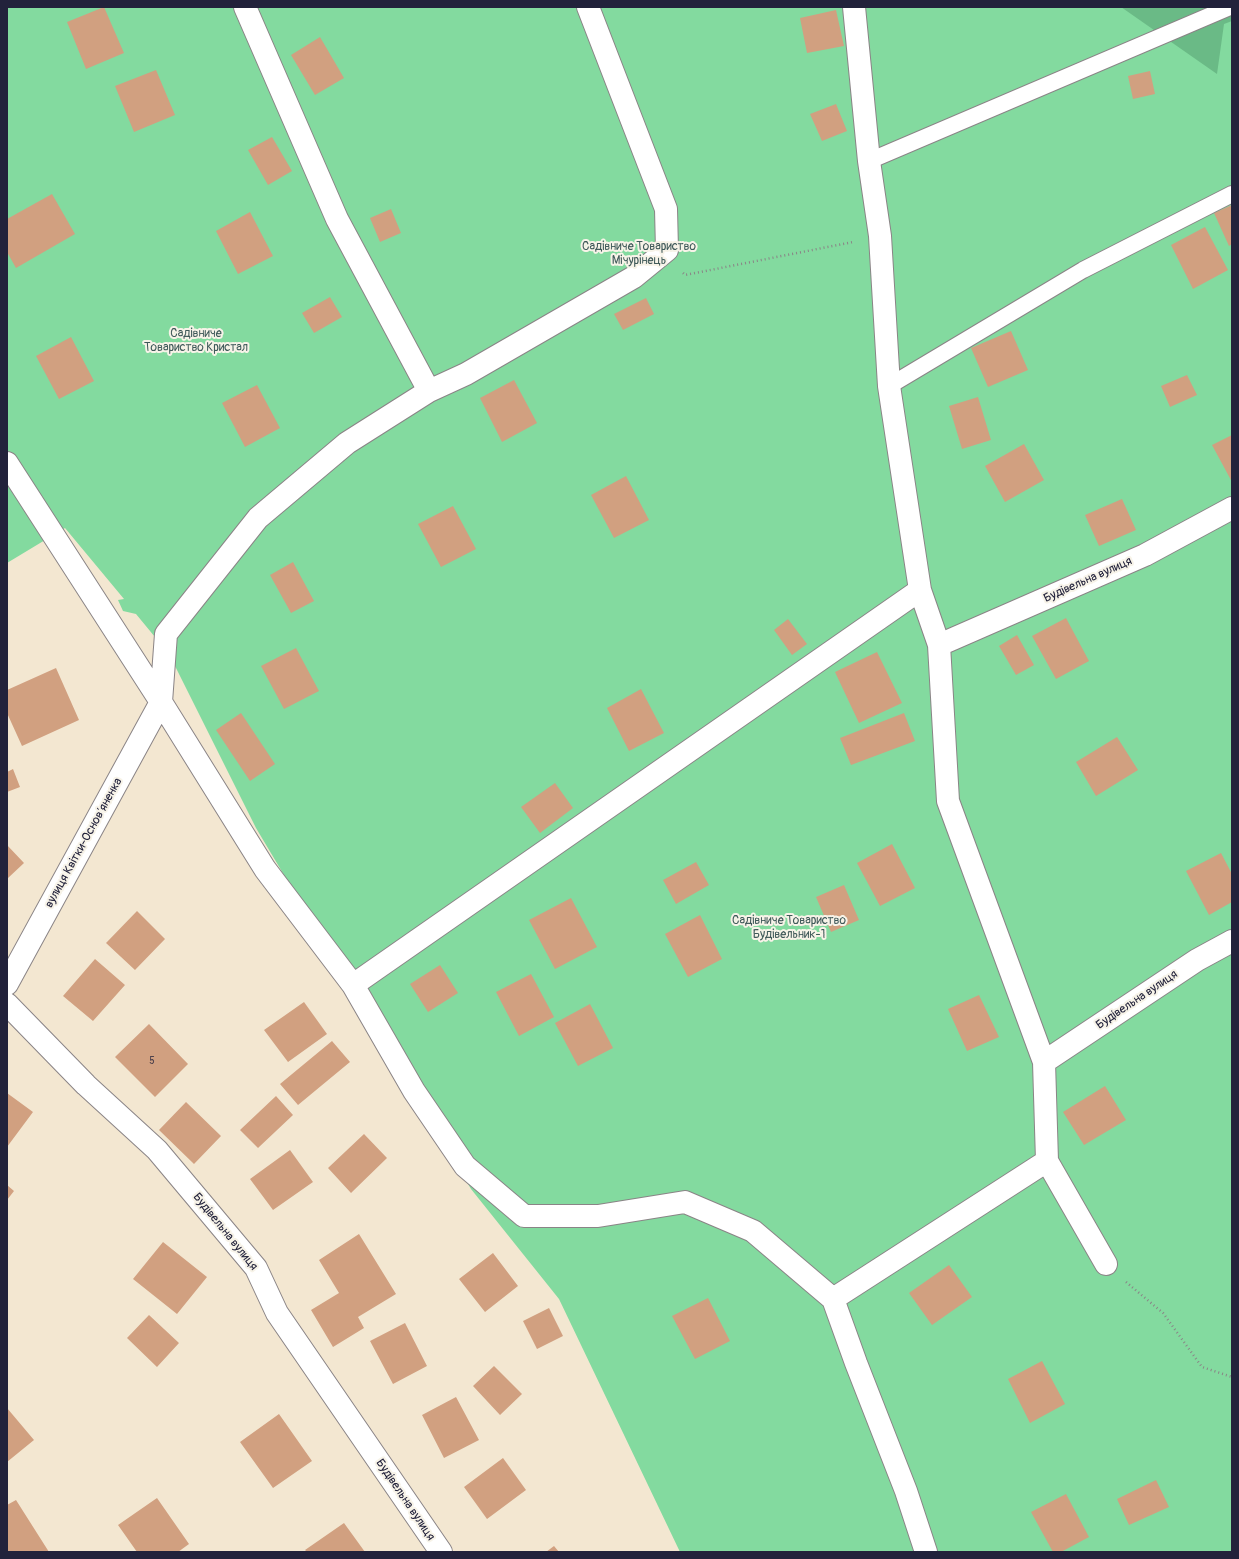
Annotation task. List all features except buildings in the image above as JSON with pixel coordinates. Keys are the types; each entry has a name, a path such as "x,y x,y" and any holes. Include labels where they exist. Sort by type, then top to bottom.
{"street":[{"path":"245,7 337,219 429,391"},
{"path":"161,702 166,634 258,518 347,443 429,391 466,374 634,277 666,250 666,209 588,7"},
{"path":"854,7 869,161 880,236 890,386 920,590 939,645 948,801 1044,1062 1047,1161 1106,1264"},
{"path":"7,463 161,702 265,869 353,985 414,1091 465,1166 524,1216 598,1216 685,1202 753,1231 833,1299 856,1363 906,1491 926,1552"},
{"name":"Будівельна вулиця","path":"939,645 1145,555 1232,508"},
{"path":"353,985 920,590"},
{"name":"вулиця Квітки-Основʼяненка","path":"7,984 161,702"},
{"name":"Будівельна вулиця","path":"1044,1062 1197,960 1232,941"},
{"name":"Будівельна вулиця","path":"7,1004 86,1085 157,1150 256,1268 277,1312 441,1552"},
{"path":"833,1299 1047,1161"}],"lane":[{"path":"869,161 1230,7"},
{"path":"890,386 1083,270 1232,194"}],"path":[{"path":"666,250 685,275 880,236"},
{"path":"1106,1264 1163,1313 1202,1367 1232,1377"}],"green space":[{"path":"7,7 1232,7 1232,1552 680,1552 559,1299 471,1189 256,828 169,654 136,614 123,611 118,600 124,599 65,528 7,563"},
{"path":"1121,7 1232,7 1232,21 1224,24 1217,74"}],"park label":[{"name":"Садівниче Товариство Мічурінець","path":"639,254"},
{"name":"Садівниче Товариство Кристал","path":"196,341"},
{"name":"Садівниче Товариство Будівельник-1","path":"789,928"}]}
